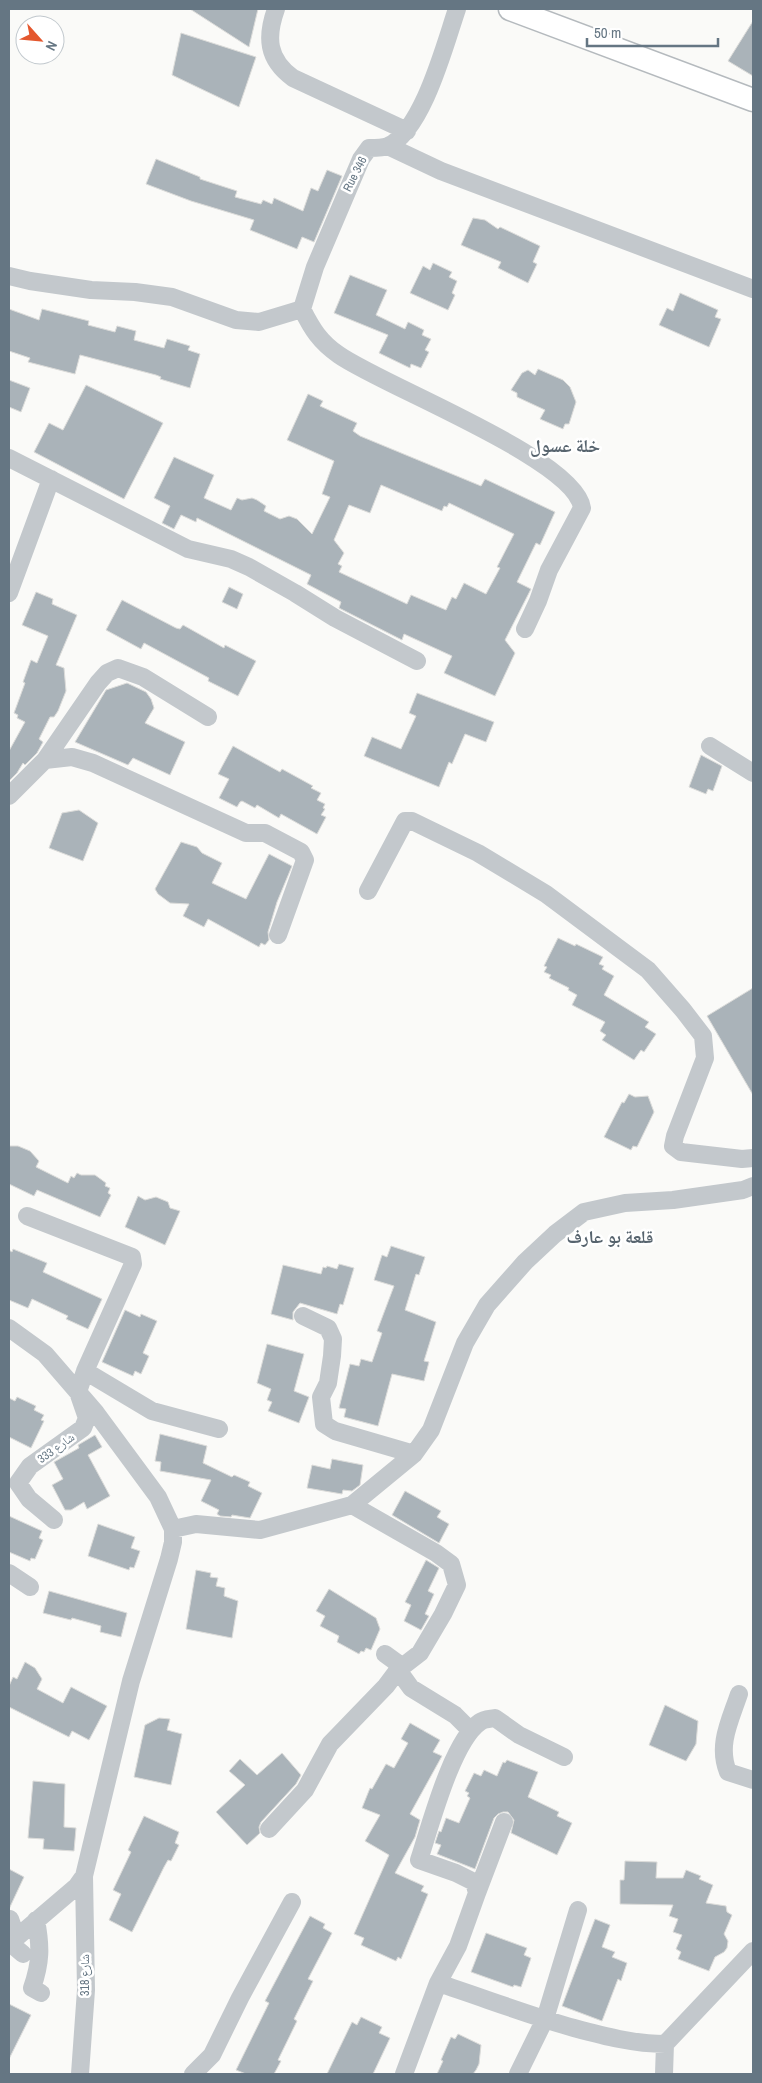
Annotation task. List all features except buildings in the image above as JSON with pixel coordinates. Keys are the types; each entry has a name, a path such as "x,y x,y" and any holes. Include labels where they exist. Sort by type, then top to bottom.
{"main road":[{"path":"510,9 551,16 753,100"}],"street":[{"path":"276,9 270,28 269,46 284,71 292,78 406,131"},
{"name":"Rue 346","path":"302,309 315,267 361,159 369,148 388,146 406,131 419,112 433,80 457,9"},
{"path":"388,146 441,171 753,288"},
{"path":"9,276 91,290 135,292 172,297 236,320 259,322 302,309 315,334 339,355 503,441 567,482 581,499 582,508 549,570 538,601 525,628"},
{"path":"9,458 188,549 250,567 335,618 417,661"},
{"path":"9,593 51,479"},
{"path":"9,796 45,760 98,683 107,673 118,668 143,677 208,717"},
{"path":"710,746 753,772"},
{"path":"45,760 72,757 93,763 246,833 264,832 301,852 305,860 278,935"},
{"path":"368,891 405,821 412,821 478,853 546,894 648,970 703,1036 705,1058 675,1136 673,1146 681,1152 742,1159 753,1158"},
{"path":"173,1529 196,1524 260,1530 352,1505 414,1454 432,1430 466,1343 487,1305 524,1262 555,1234 584,1212 624,1204 673,1200 743,1190 753,1186"},
{"path":"27,1216 132,1257 133,1264 127,1281 85,1371 78,1392"},
{"path":"303,1316 328,1328 333,1339 328,1383 321,1397 324,1424 335,1432 414,1454"},
{"path":"9,1328 45,1354 96,1413 158,1497 173,1529 173,1542 169,1559 131,1681 84,1876 77,1886 36,1920 15,1944"},
{"path":"85,1371 152,1411 219,1429"},
{"name":"شارع 333","path":"54,1520 28,1499 13,1491 30,1466 83,1428 87,1418 78,1392"},
{"path":"268,1829 305,1790 330,1744 386,1686 398,1670 420,1654 444,1614 457,1585 451,1564 436,1553 352,1505"},
{"path":"9,1573 30,1587"},
{"path":"385,1654 396,1662 398,1670 411,1688 455,1716 470,1730"},
{"path":"739,1694 722,1748 724,1762 728,1772 753,1780"},
{"path":"477,1893 474,1882 456,1873 419,1860 438,1799 455,1757 470,1730 481,1720 495,1718 519,1735 564,1757"},
{"path":"404,2074 438,1983 458,1946 504,1822"},
{"name":"شارع 318","path":"80,2074 86,1990 84,1876"},
{"path":"192,2074 212,2055 240,1998 292,1902"},
{"path":"518,2074 545,2019 578,1910"},
{"path":"10,1919 15,1944"},
{"path":"36,1920 40,1944 40,1966 32,1988 41,1992"},
{"path":"664,2074 665,2044 753,1951"},
{"path":"438,1983 545,2019 606,2037 646,2044 665,2044"}],"district":[{"name":"خلة عسول","path":"565,446"},
{"name":"قلعة بو عارف","path":"610,1237"}]}
